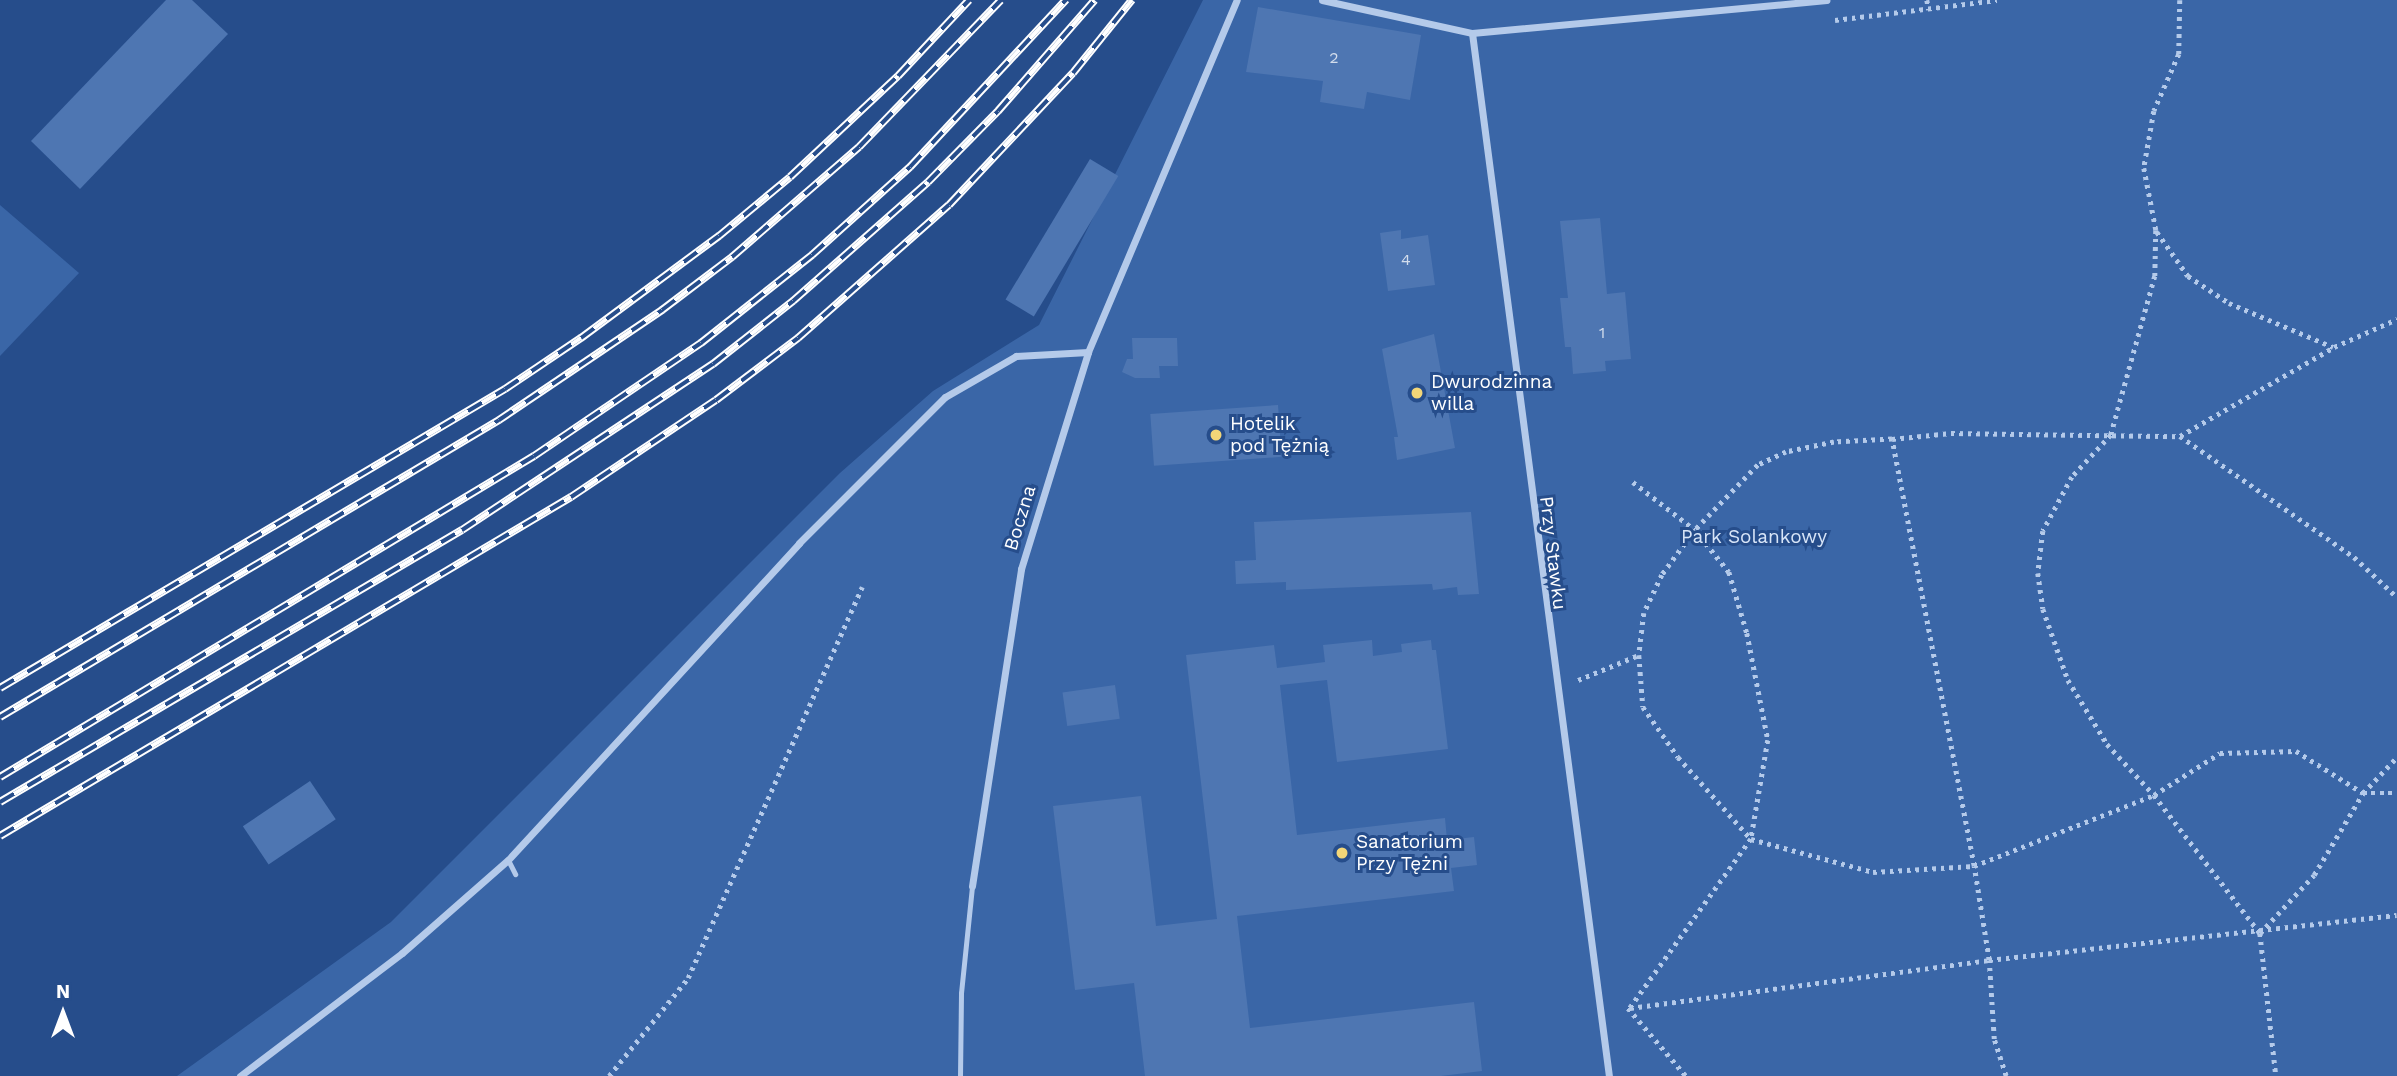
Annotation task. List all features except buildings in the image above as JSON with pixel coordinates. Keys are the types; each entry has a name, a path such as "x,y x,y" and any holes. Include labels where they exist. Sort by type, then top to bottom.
{"street":[{"name":"Boczna","path":"972,886 1021,569 1088,352 1237,0"},
{"path":"1322,0 1472,33 1826,0"},
{"name":"Przy Stawku","path":"1472,33 1555,689 1602,1010 1609,1076"},
{"path":"240,1076 402,953 508,860 799,543 945,397 1016,356 1088,352"}],"lane":[{"path":"508,860 515,874"},
{"name":"Boczna","path":"960,1076 961,993 972,886"}],"path":[{"path":"1927,0 1929,10"},
{"path":"2180,0 2179,54 2154,111 2144,168 2156,230 2155,276 2111,435 2072,477 2043,531 2038,573 2043,609 2068,680 2106,744 2154,795 2260,933 2276,1076"},
{"path":"2156,230 2188,276 2229,303 2334,347"},
{"path":"2397,319 2334,347 2180,436 1951,433 1834,442 1767,461 1695,530 1662,575 1644,613 1639,655 1643,707 1678,757 1751,839 1873,872 1974,866 2154,795 2220,753 2296,751 2363,793 2397,793"},
{"path":"2180,436 2354,557 2397,597"},
{"path":"1892,439 1974,866 1989,960 1994,1039 2006,1076"},
{"path":"1630,1008 1751,839 1768,740 1747,633 1729,572 1695,530 1633,482"},
{"path":"609,1076 688,978 862,587"},
{"path":"1555,689 1639,655"},
{"path":"2260,933 2314,876 2363,793 2397,757"},
{"path":"1602,1010 1989,960 2260,933 2397,915"},
{"path":"1630,1008 1686,1076"}],"green space":[{"name":"Park Solankowy","path":"1203,0 2397,0 2397,1076 177,1076 391,922 840,473 933,391 1039,325"},
{"path":"0,205 79,273 0,356"}],"railway":[{"path":"0,688 505,389 581,338 719,236 790,177 898,76 969,0"},
{"path":"0,717 499,420 662,310 732,257 859,147 1001,0"},
{"path":"0,777 534,456 701,343 812,255 910,167 1066,0"},
{"path":"0,802 462,530 713,364 793,301 928,182 998,111 1095,0"},
{"path":"0,836 571,497 716,400 798,338 949,205 1073,73 1132,0"}],"place":[{"name":"Dwurodzinna willa","path":"1417,393"},
{"name":"Hotelik pod Tężnią","path":"1216,435"},
{"name":"Sanatorium Przy Tężni","path":"1342,853"}]}
